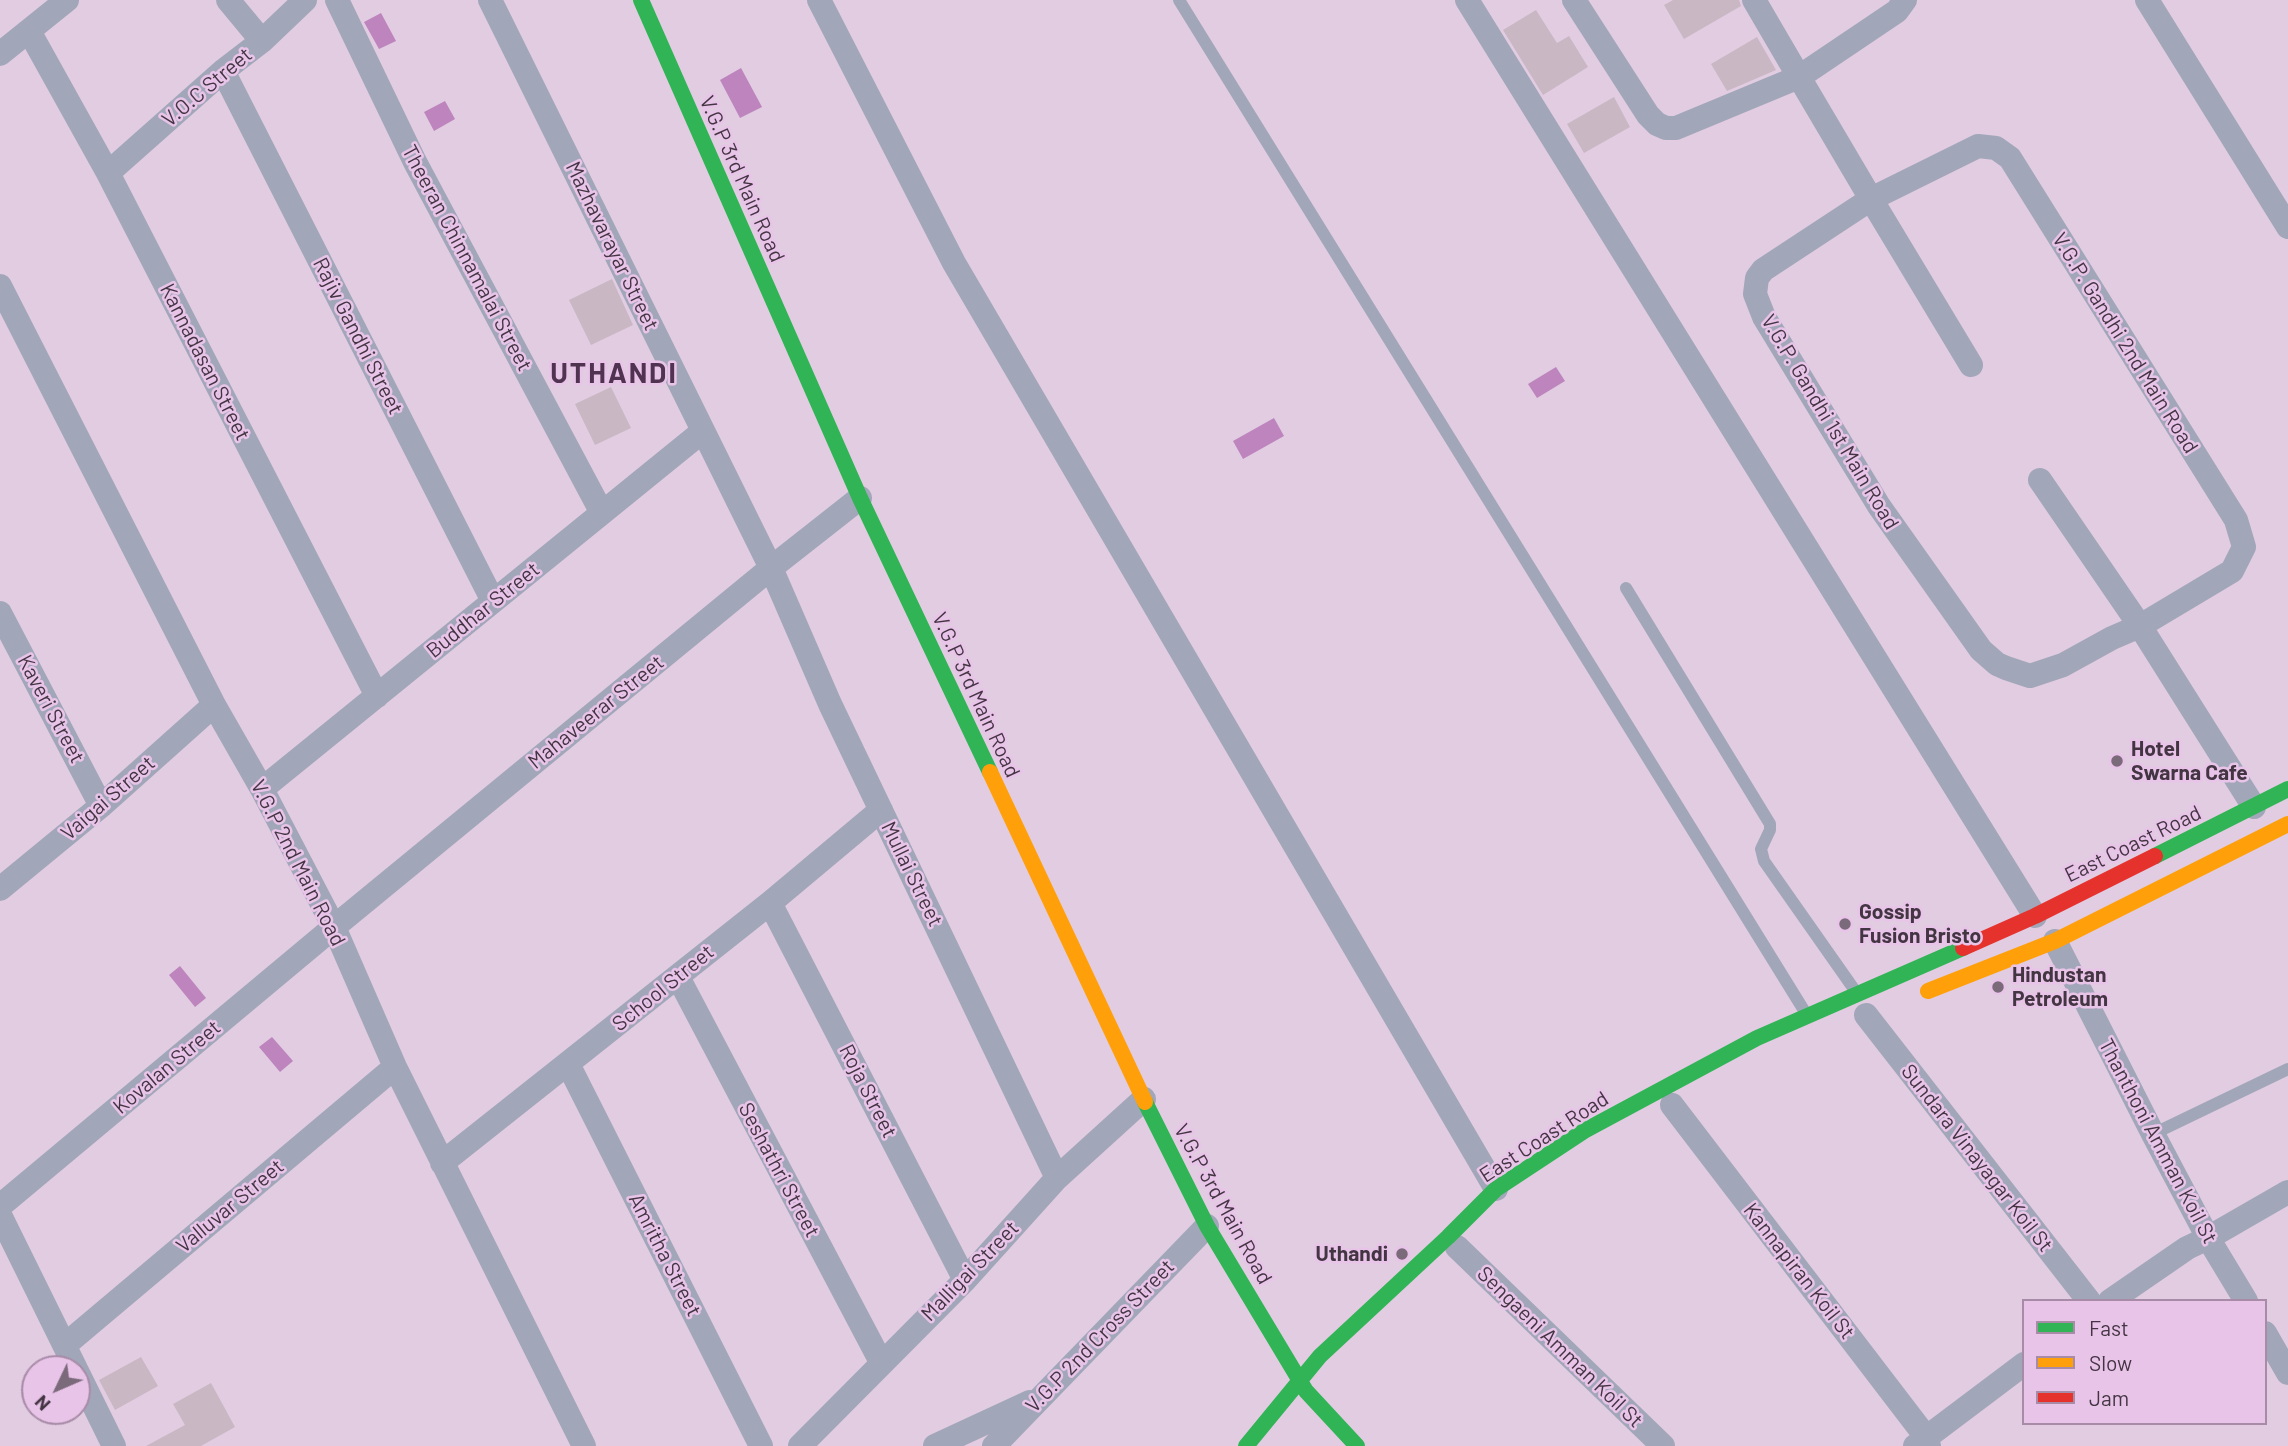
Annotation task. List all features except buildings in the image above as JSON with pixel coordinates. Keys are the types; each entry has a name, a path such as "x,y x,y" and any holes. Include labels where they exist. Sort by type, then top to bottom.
{"main road":[{"name":"V.G.P 3rd Main Road","path":"641,0 860,498 1144,1099 1207,1226 1303,1385 1357,1446"},
{"name":"East Coast Road","path":"1262,1446 1320,1356 1496,1189 1584,1131 1807,1014 1864,1010 2035,916 2288,789"},
{"path":"1916,995 2055,941 2288,824"},
{"name":"East Coast Road","path":"1246,1446 1303,1385 1329,1365 1477,1231"}],"street":[{"path":"0,54 67,0"},
{"path":"228,0 262,41"},
{"name":"V.O.C Street","path":"108,173 223,71 262,41 305,0"},
{"name":"Theeran Chinnamalai Street","path":"337,0 415,162 602,513"},
{"name":"Mazhavarayar Street","path":"490,0 771,568"},
{"path":"819,0 954,263 1496,1189"},
{"path":"1467,0 2035,916"},
{"path":"1574,0 1648,115 1657,124 1667,128 1676,128 1799,77 1897,11 1905,0"},
{"path":"1754,0 1971,365"},
{"path":"2147,0 2288,227"},
{"name":"Kannadasan Street","path":"29,31 108,173 377,696"},
{"name":"Rajiv Gandhi Street","path":"223,71 493,601"},
{"name":"V.G.P. Gandhi 2nd Main Road","path":"1871,199 1978,146 1996,148 2010,158 2236,520 2244,547 2232,572 2140,626"},
{"name":"V.G.P. Gandhi 1st Main Road","path":"1871,199 1763,270 1754,285 1764,317 1879,506 1981,650 1997,664 2030,677 2063,665 2140,626"},
{"name":"V.G.P 2nd Main Road","path":"0,286 214,705 262,789 334,928 395,1067 584,1446"},
{"name":"Buddhar Street","path":"262,789 704,431"},
{"path":"2040,480 2140,626 2254,807"},
{"name":"Mahaveerar Street","path":"334,928 771,568 860,498"},
{"name":"Mullai Street","path":"771,568 830,704 1057,1178"},
{"name":"Kaveri Street","path":"0,613 102,806"},
{"name":"Vaigai Street","path":"0,889 102,806 214,705"},
{"name":"School Street","path":"442,1163 678,977 881,810"},
{"name":"Roja Street","path":"770,902 965,1280"},
{"name":"Kovalan Street","path":"0,1206 334,928"},
{"name":"Thanthoni Amman Koil St","path":"2055,941 2208,1238 2245,1299"},
{"name":"Seshathri Street","path":"678,977 881,1362"},
{"name":"Sundara Vinayagar Koil St","path":"1864,1010 2087,1299"},
{"name":"Amritha Street","path":"568,1064 761,1446"},
{"name":"Valluvar Street","path":"65,1345 395,1067"},
{"name":"Malligai Street","path":"800,1446 965,1280 1057,1178 1144,1099"},
{"name":"Kannapiran Koil St","path":"1672,1105 1923,1443"},
{"path":"2113,1299 2187,1248 2288,1192"},
{"path":"0,1215 70,1355"},
{"name":"V.G.P 2nd Cross Street","path":"994,1446 1207,1226"},
{"name":"Sengaeni Amman Koil St","path":"1457,1247 1663,1446"},
{"path":"2267,1336 2288,1373"},
{"path":"1923,1443 2022,1366"},
{"path":"935,1446 1042,1396"},
{"path":"91,1399 114,1446"}],"lane":[{"path":"1179,0 1807,1014"},
{"path":"1626,588 1770,824 1761,849 1765,861 1864,1010"},
{"path":"2153,1134 2288,1069"}],"shaded area":[{"path":"381,13 396,41 379,49 364,22"},
{"path":"741,68 762,107 740,118 720,80"},
{"path":"445,101 455,119 434,131 424,112"},
{"path":"1556,367 1565,381 1537,398 1528,384"},
{"path":"1274,418 1284,436 1243,459 1233,441"},
{"path":"180,966 206,998 195,1007 169,975"},
{"path":"272,1037 293,1061 280,1072 259,1047"}],"traffic: fast":[{"path":"641,0 860,498 990,772"},
{"path":"2155,856 2288,789"},
{"path":"1246,1446 1320,1356 1496,1189 1584,1131 1757,1038 1963,948"},
{"path":"1145,1102 1207,1226 1306,1391 1357,1446"}],"traffic: slow":[{"path":"990,772 1145,1102"},
{"path":"1928,991 2055,941 2288,824"}],"traffic: jam":[{"path":"1963,948 2035,916 2155,856"}],"place":[{"name":"Hotel Swarna Cafe","path":"2117,761"},
{"name":"Gossip Fusion Bristo","path":"1845,924"},
{"name":"Hindustan Petroleum","path":"1998,987"},
{"name":"Uthandi","path":"1402,1254"}],"district":[{"name":"UTHANDI","path":"614,374"}]}
